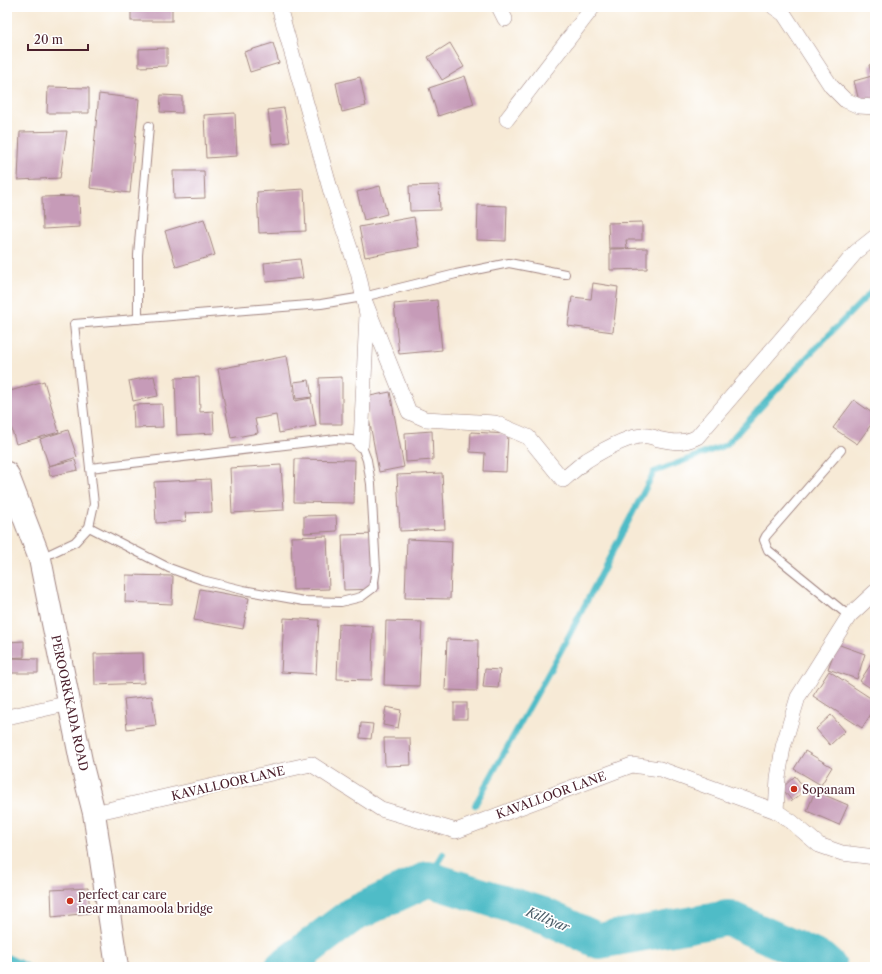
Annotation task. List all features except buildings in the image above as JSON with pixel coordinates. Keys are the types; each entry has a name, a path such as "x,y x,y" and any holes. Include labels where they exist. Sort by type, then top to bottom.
{"main road":[{"name":"PEROORKKADA ROAD","path":"7,473 40,559 82,766 94,813 117,967"}],"street":[{"path":"279,7 330,192 358,272 367,314 361,444"},
{"path":"507,120 593,7"},
{"path":"774,7 784,14 831,86 845,100 859,106 875,107"},
{"path":"363,297 409,412 425,419 495,423 528,437 563,480 587,460 634,437 645,436 680,442 690,441 697,437 856,252 875,237"},
{"path":"776,811 778,778 783,746 798,698 849,616 875,592"},
{"path":"7,717 70,703"},
{"name":"KAVALLOOR LANE","path":"94,813 311,764 381,809 456,831 632,765 660,769 776,811 792,822 819,845 842,852 875,857"}],"lane":[{"path":"138,319 138,255 149,126"},
{"path":"40,559 75,542 89,527 94,504 74,324 321,304 363,297 456,274 509,263 565,274"},
{"path":"89,527 169,568 202,580 243,590 304,601 341,602 361,597 373,588 376,569 371,484 367,460 361,444 352,440 336,439 90,468"},
{"path":"841,450 764,540 768,550 849,616"}],"waterway":[{"path":"475,805 564,645 654,472 726,445 809,355 875,288"},
{"path":"428,879 443,854"},
{"name":"Killiyar","path":"283,967 352,915 428,879 543,915 599,941 728,918 821,960 829,967"},
{"path":"7,957 28,967"}],"place":[{"name":"Sopanam","path":"794,789"},
{"name":"perfect car care near manamoola bridge","path":"70,901"}]}
